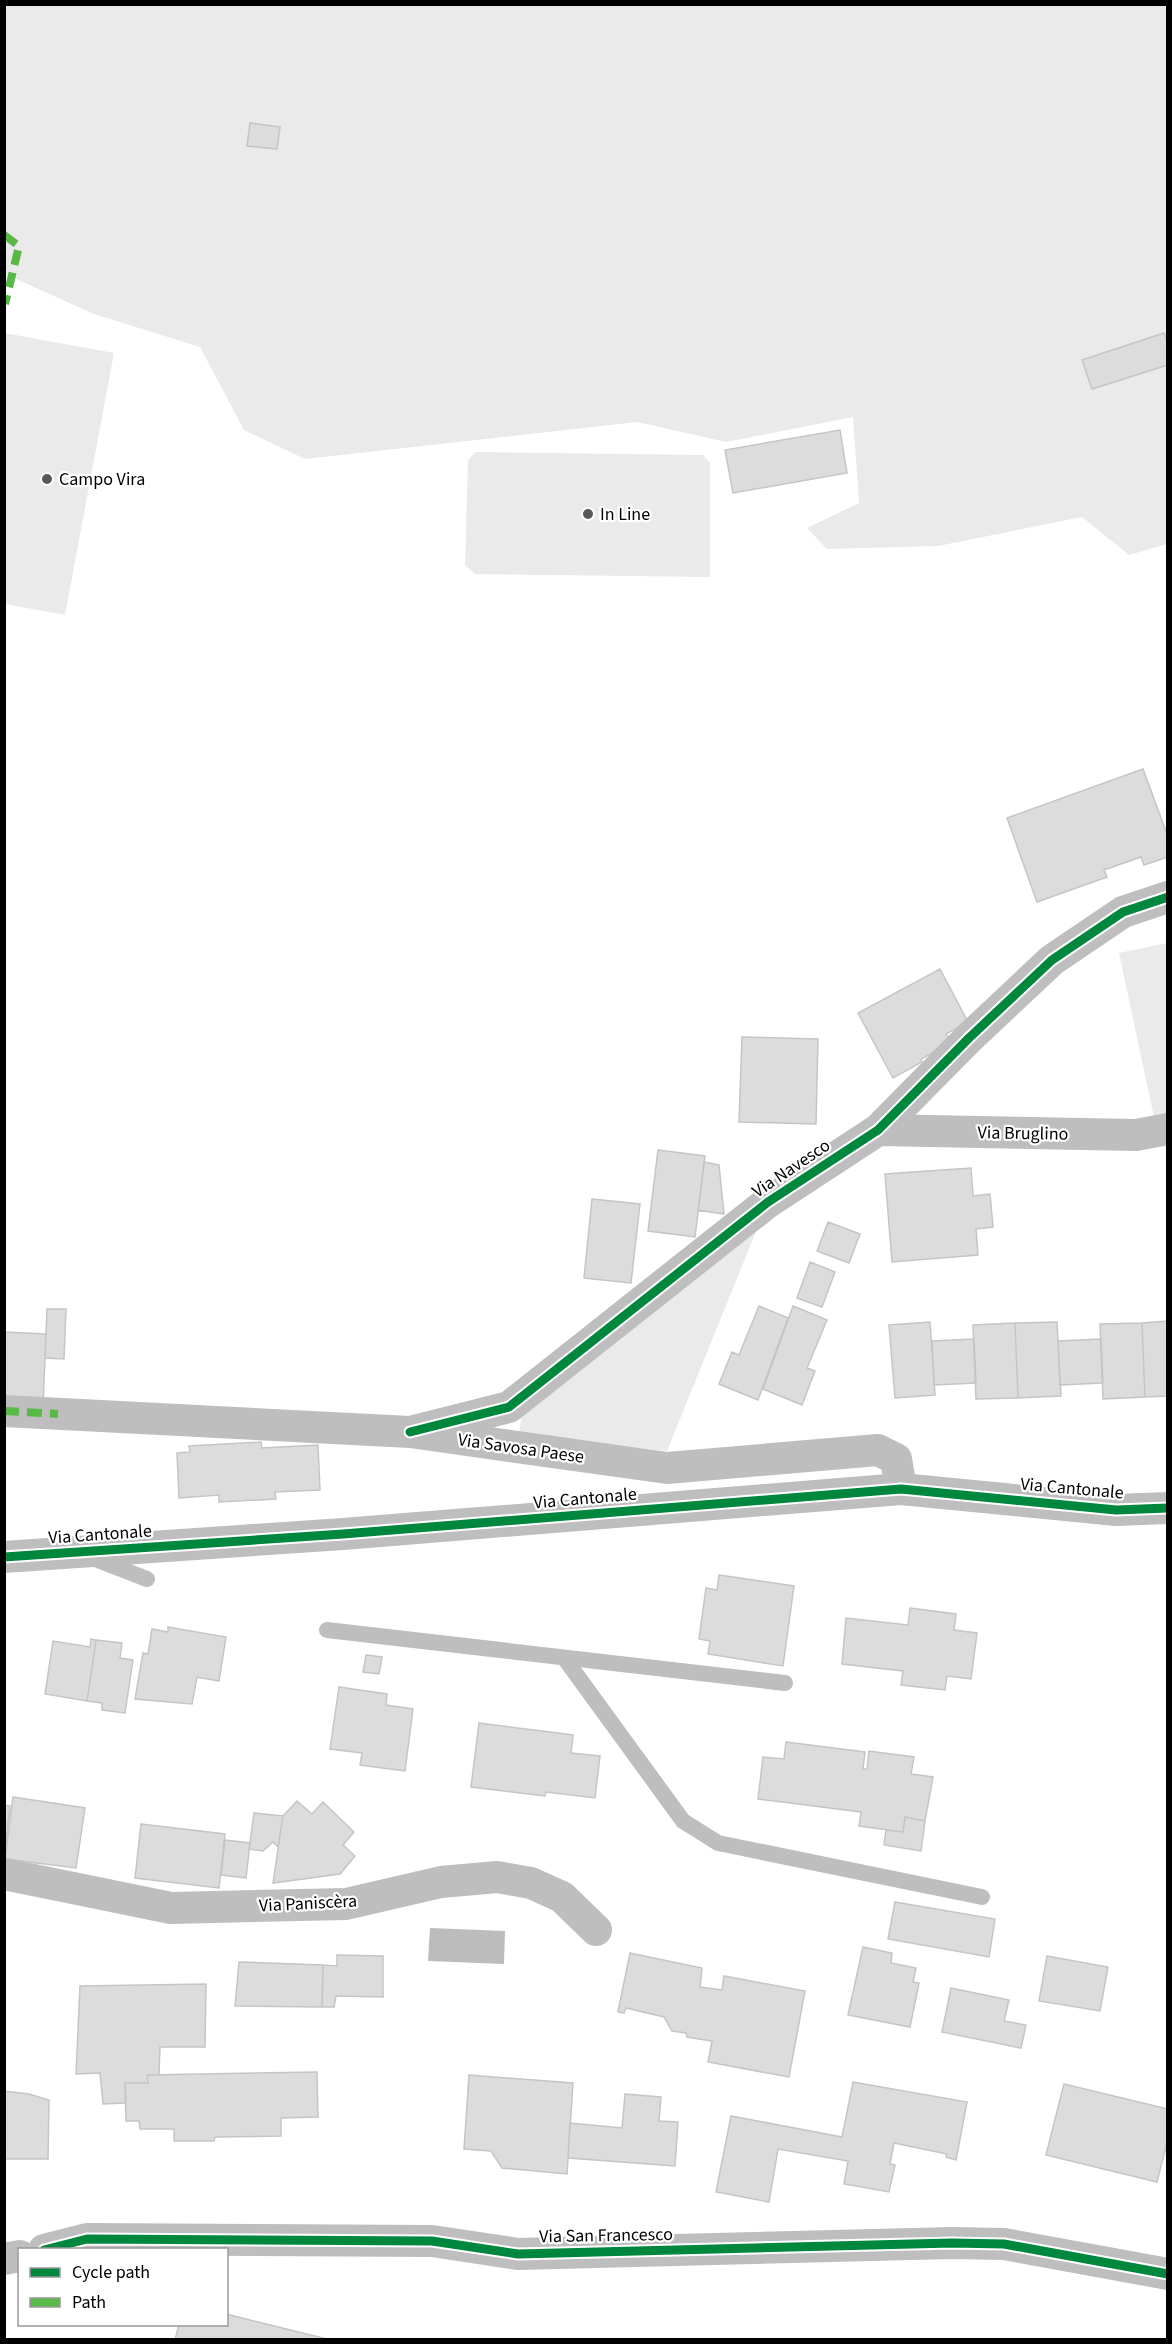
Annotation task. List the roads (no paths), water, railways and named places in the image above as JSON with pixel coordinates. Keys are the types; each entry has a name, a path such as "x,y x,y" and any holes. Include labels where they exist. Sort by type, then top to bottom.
{"street":[{"name":"Via Navesco","path":"410,1432 509,1407 768,1202 878,1130 969,1038 1052,960 1123,912 1167,897"},
{"name":"Via Bruglino","path":"878,1130 1136,1135 1167,1129"},
{"name":"Via Savosa Paese","path":"4,1411 410,1432 667,1468 878,1450 896,1458 901,1489"},
{"name":"Via Cantonale","path":"4,1557 343,1534 901,1489 1116,1510 1167,1508"},
{"name":"Via Paniscèra","path":"4,1875 171,1908 346,1904 441,1882 497,1877 531,1882 562,1897 596,1930"},
{"name":"Via San Francesco","path":"52,2248 87,2239 432,2241 518,2254 952,2243 1004,2244 1167,2274"}],"lane":[{"path":"75,1552 147,1579"},
{"path":"327,1630 785,1683"},
{"path":"565,1659 683,1821 718,1843 982,1897"}],"place":[{"name":"Campo Vira","path":"47,479"},
{"name":"In Line","path":"588,514"}]}
